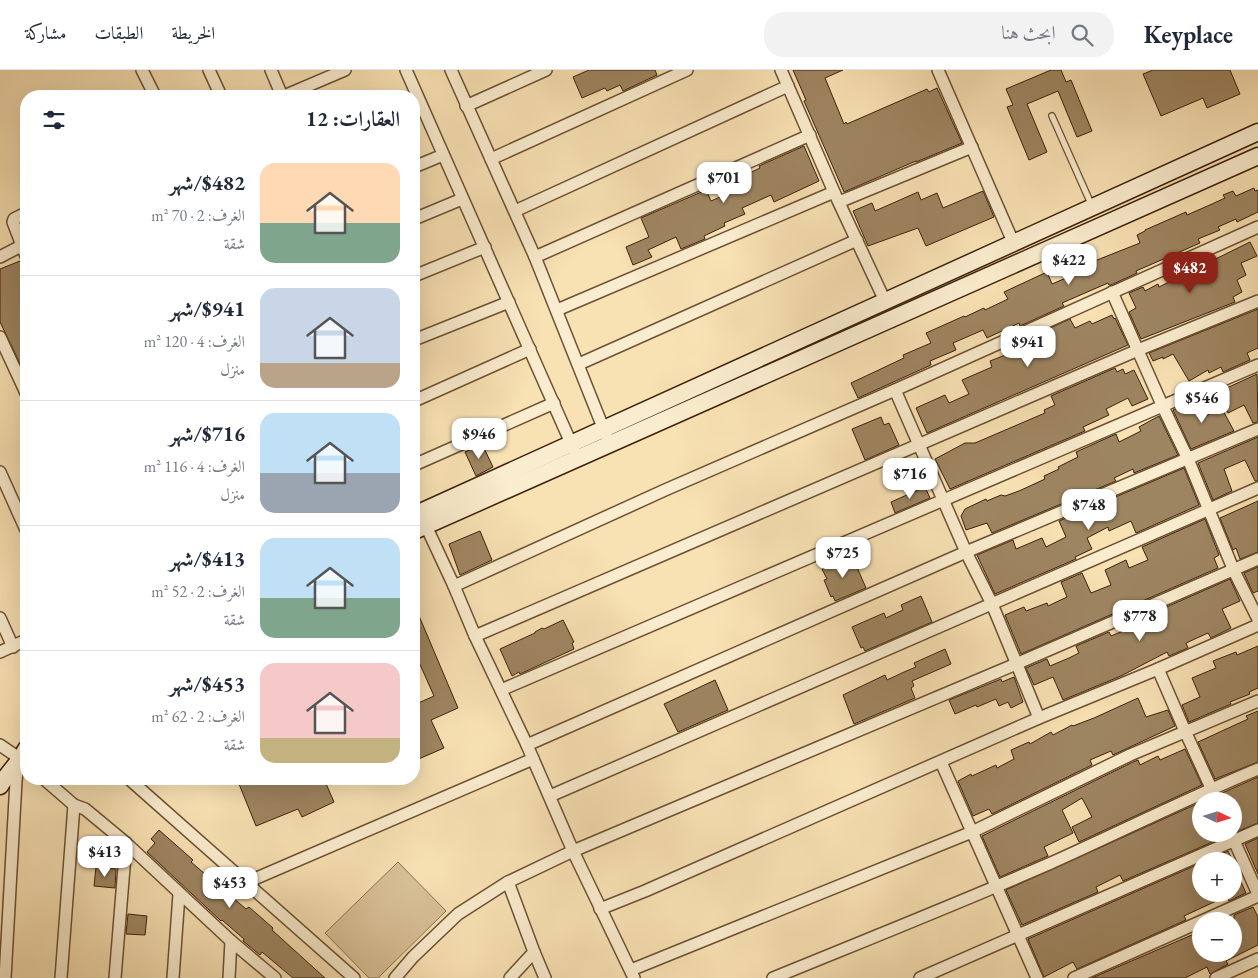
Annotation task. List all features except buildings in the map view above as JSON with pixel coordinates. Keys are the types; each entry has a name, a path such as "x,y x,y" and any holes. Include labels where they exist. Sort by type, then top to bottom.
{"street":[{"path":"142,70 152,90"},
{"path":"209,70 218,90"},
{"path":"271,70 280,90"},
{"path":"406,70 412,90"},
{"path":"451,70 535,257 610,444"},
{"path":"466,106 546,70"},
{"path":"491,159 687,70"},
{"path":"781,70 885,301"},
{"path":"938,70 1014,244"},
{"path":"297,90 342,71"},
{"path":"515,211 788,86"},
{"path":"420,110 443,154 578,458"},
{"path":"420,523 603,428 1014,244 1258,132"},
{"path":"535,257 810,135"},
{"path":"557,310 837,197 972,147"},
{"path":"420,164 443,154"},
{"path":"420,523 610,444 1258,156"},
{"path":"420,216 462,199"},
{"path":"20,216 14,219 13,222 20,240"},
{"path":"454,586 664,490 895,390 1258,226"},
{"path":"579,364 857,240"},
{"path":"420,274 485,247"},
{"path":"0,257 20,252"},
{"path":"1112,292 1163,407 1188,458 1234,571 1258,619"},
{"path":"475,636 1138,350 1258,301"},
{"path":"420,338 510,302"},
{"path":"0,337 20,381"},
{"path":"420,399 530,349"},
{"path":"501,690 1258,365"},
{"path":"895,390 966,552 992,604 1039,718"},
{"path":"420,462 554,403"},
{"path":"527,744 966,552 1258,429"},
{"path":"0,472 20,517"},
{"path":"550,796 1258,488"},
{"path":"420,527 454,586 475,636 527,744 573,852 633,974 972,832 1130,755 1258,701"},
{"path":"395,978 413,957 458,914 508,882 573,852 1234,571 1258,559"},
{"path":"0,618 12,647"},
{"path":"600,908 645,891 1039,718 1258,625"},
{"path":"0,652 20,643"},
{"path":"1158,669 1184,731 1214,792"},
{"path":"0,745 20,756"},
{"path":"245,883 533,759"},
{"path":"0,786 8,773 20,761"},
{"path":"941,762 1037,978"},
{"path":"5,978 16,781 20,768"},
{"path":"773,978 996,887 1258,768"},
{"path":"51,785 74,806 85,809 126,844 231,941 275,978"},
{"path":"136,785 354,978"},
{"path":"61,978 74,806"},
{"path":"1242,834 1258,830"},
{"path":"920,978 1019,936 1222,842"},
{"path":"1074,978 1258,895 1235,842"},
{"path":"115,978 126,844"},
{"path":"508,882 545,978"},
{"path":"173,978 179,894"},
{"path":"229,978 231,941"},
{"path":"510,978 534,952"},
{"path":"1216,978 1258,959"}],"lane":[{"path":"1052,116 1092,207"}],"shaded area":[{"path":"398,862 446,911 378,978 369,978 325,933"}]}
